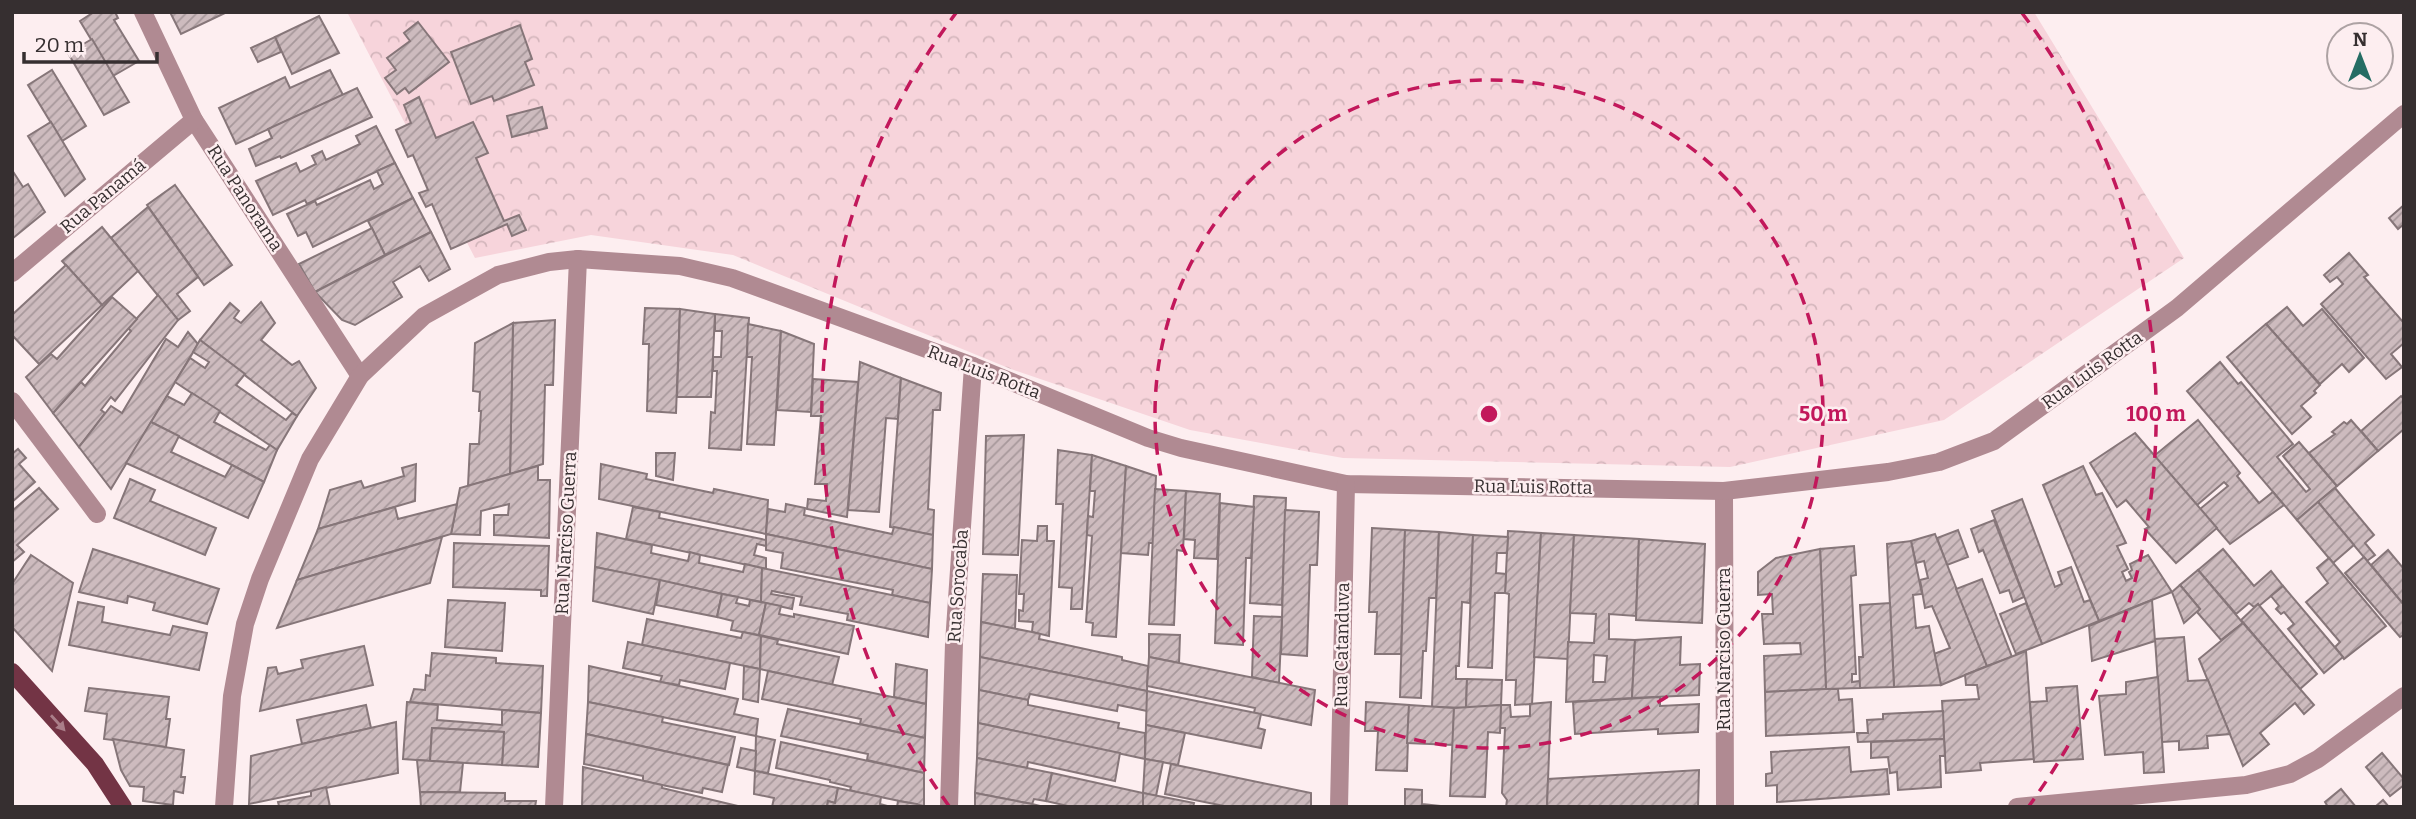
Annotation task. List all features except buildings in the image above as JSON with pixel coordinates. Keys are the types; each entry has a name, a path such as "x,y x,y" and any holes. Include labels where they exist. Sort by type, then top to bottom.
{"main road":[{"path":"12,672 95,764 123,807"}],"street":[{"name":"Rua Panorama","path":"143,12 194,120 360,376"},
{"name":"Rua Luis Rotta","path":"224,807 232,696 245,624 260,579 310,458 360,376 424,316 498,275 549,262 578,259 680,266 732,278 972,366 1148,438 1181,448 1346,484 1724,491 1913,467 1939,462 1994,441 2177,308 2404,114"},
{"name":"Rua Panamá","path":"12,272 194,120"},
{"name":"Rua Narciso Guerra","path":"554,807 578,259"},
{"name":"Rua Sorocaba","path":"948,807 954,643 972,366"},
{"path":"12,401 97,514"},
{"name":"Rua Catanduva","path":"1339,807 1346,484"},
{"name":"Rua Narciso Guerra","path":"1724,491 1725,807"},
{"path":"2017,807 2246,785 2290,774 2318,759 2404,696"}],"green space":[{"path":"347,12 2034,12 2184,258 1944,420 1730,467 1343,458 1190,430 1011,369 733,255 591,235 475,258"}]}
